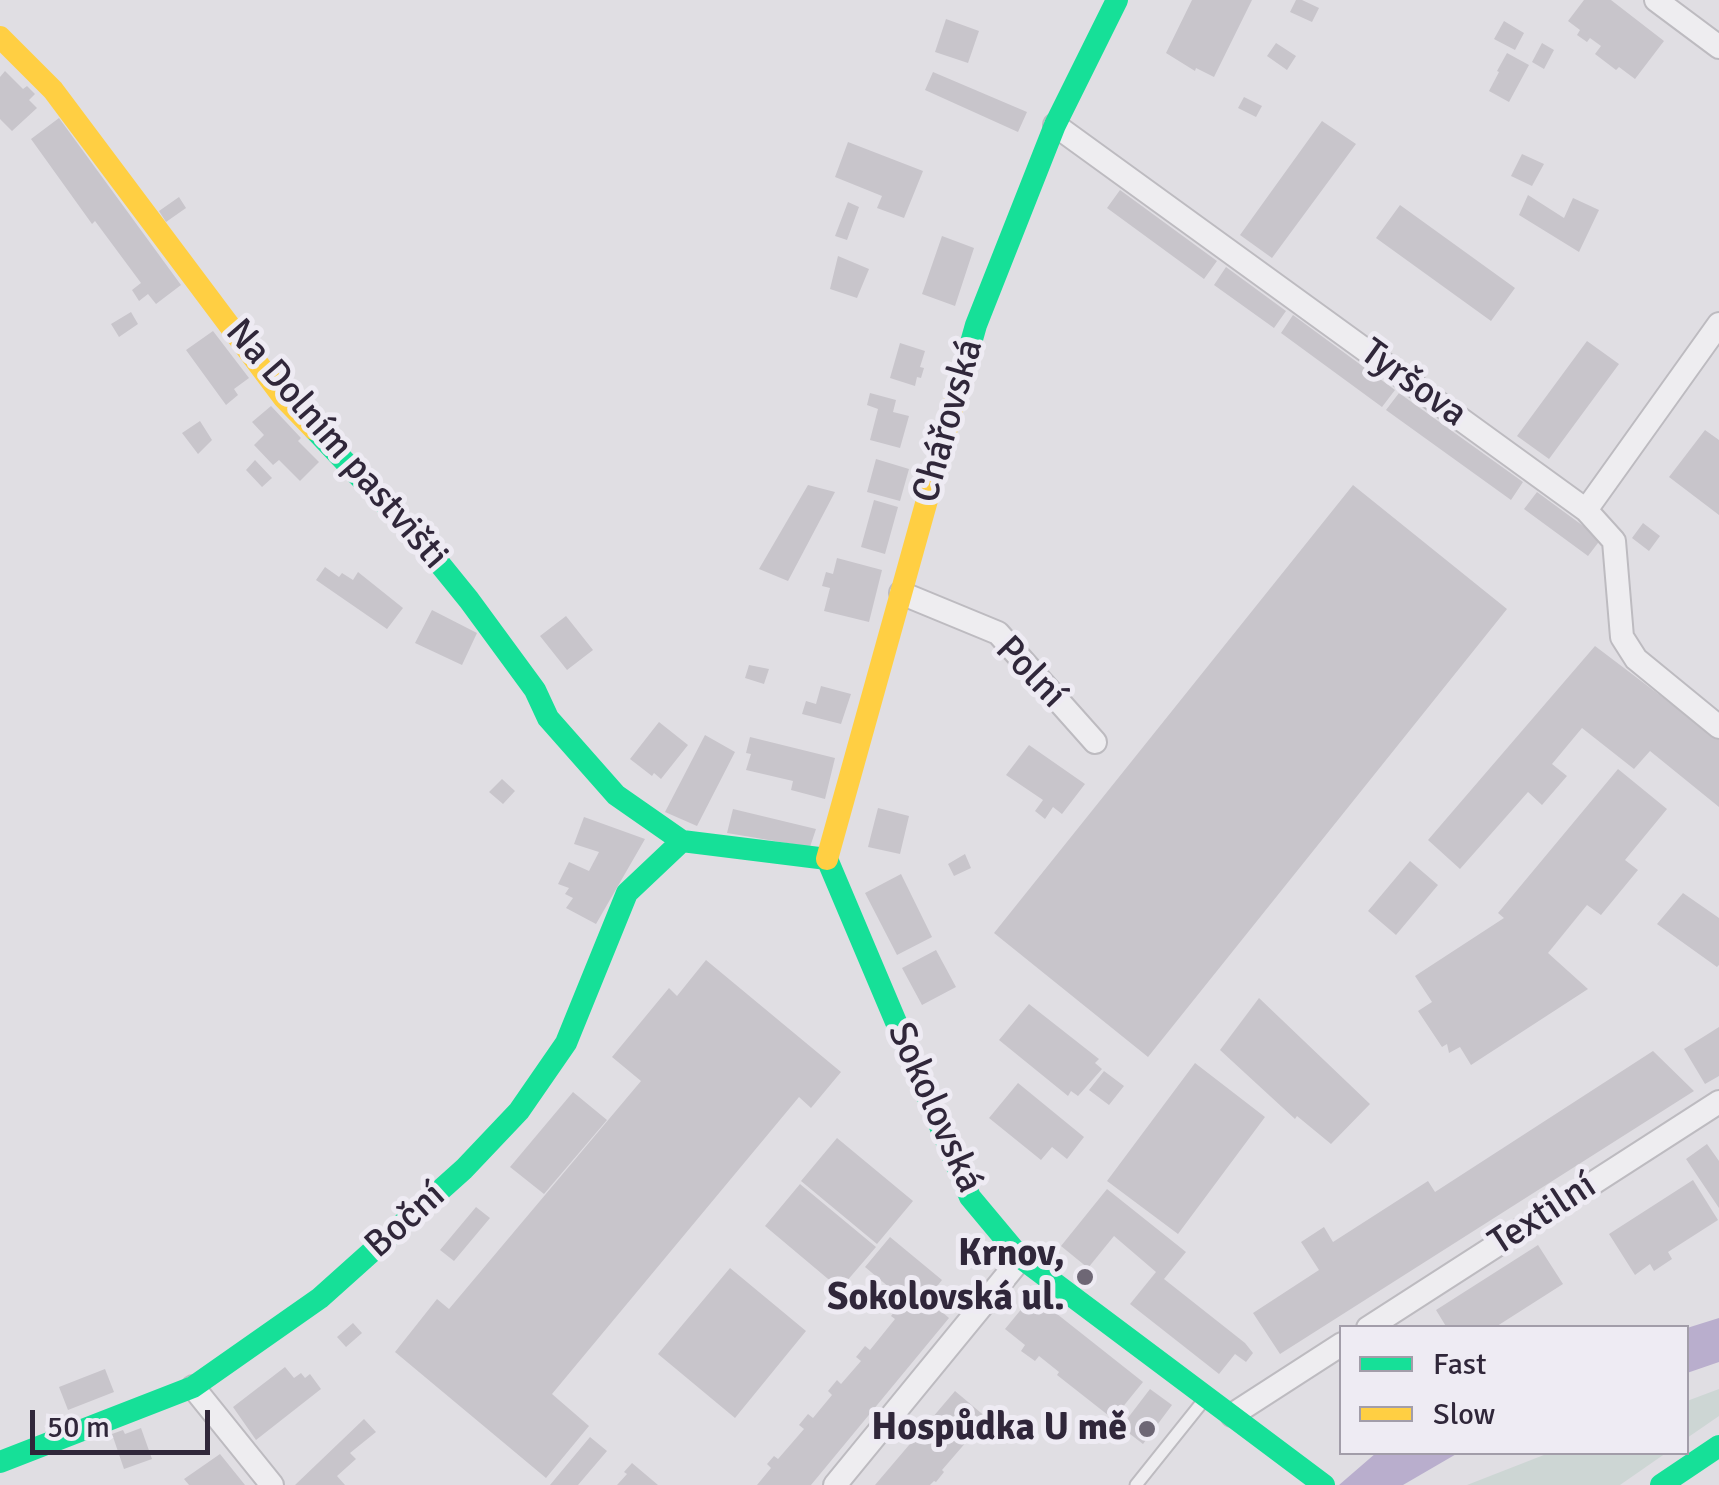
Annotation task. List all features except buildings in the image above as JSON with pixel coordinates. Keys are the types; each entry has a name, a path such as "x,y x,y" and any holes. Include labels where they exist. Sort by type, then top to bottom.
{"street":[{"name":"Chářovská","path":"827,860 976,325 1055,126 1117,0"},
{"path":"1656,0 1719,47"},
{"name":"Na Dolním pastvišti","path":"0,37 53,90 283,398 426,547 469,600 535,690 548,718 616,795 682,841"},
{"name":"Tyršova","path":"1055,126 1586,510"},
{"path":"1719,324 1586,510 1614,542 1622,637 1636,659 1719,727"},
{"name":"Polní","path":"901,592 998,633 1095,742"},
{"path":"682,841 827,860"},
{"name":"Boční","path":"0,1462 192,1387 320,1298 464,1169 519,1112 566,1043 627,893 682,841"},
{"name":"Sokolovská","path":"827,860 970,1197 1020,1258 1318,1480"},
{"name":"Textilní","path":"1373,1325 1719,1102"},
{"path":"835,1485 1020,1258"},
{"path":"1232,1415 1339,1346"},
{"path":"192,1387 272,1485"},
{"path":"1662,1485 1719,1446"}],"lane":[{"path":"1136,1485 1207,1396"}],"shaded area":[{"path":"1719,1318 1719,1362 1689,1372 1689,1327"},
{"path":"1719,1389 1719,1416 1689,1437 1689,1400"},
{"path":"1374,1455 1455,1455 1403,1485 1339,1485"},
{"path":"1544,1455 1663,1455 1620,1485 1467,1485"}],"traffic: fast":[{"path":"956,396 976,325 1055,125 1117,0"},
{"path":"314,429 426,547 535,690 548,718 616,795 682,841 827,859"},
{"path":"0,1462 193,1387 320,1298 464,1169 519,1111 566,1043 627,893 682,841"},
{"path":"827,859 970,1197 1021,1258 1324,1485"},
{"path":"1661,1485 1719,1446"}],"traffic: slow":[{"path":"0,37 53,90 283,397 314,429"},
{"path":"827,859 956,396"}],"place":[{"name":"Krnov, Sokolovská ul.","path":"1085,1277"},
{"name":"Hospůdka U mě","path":"1147,1429"}]}
